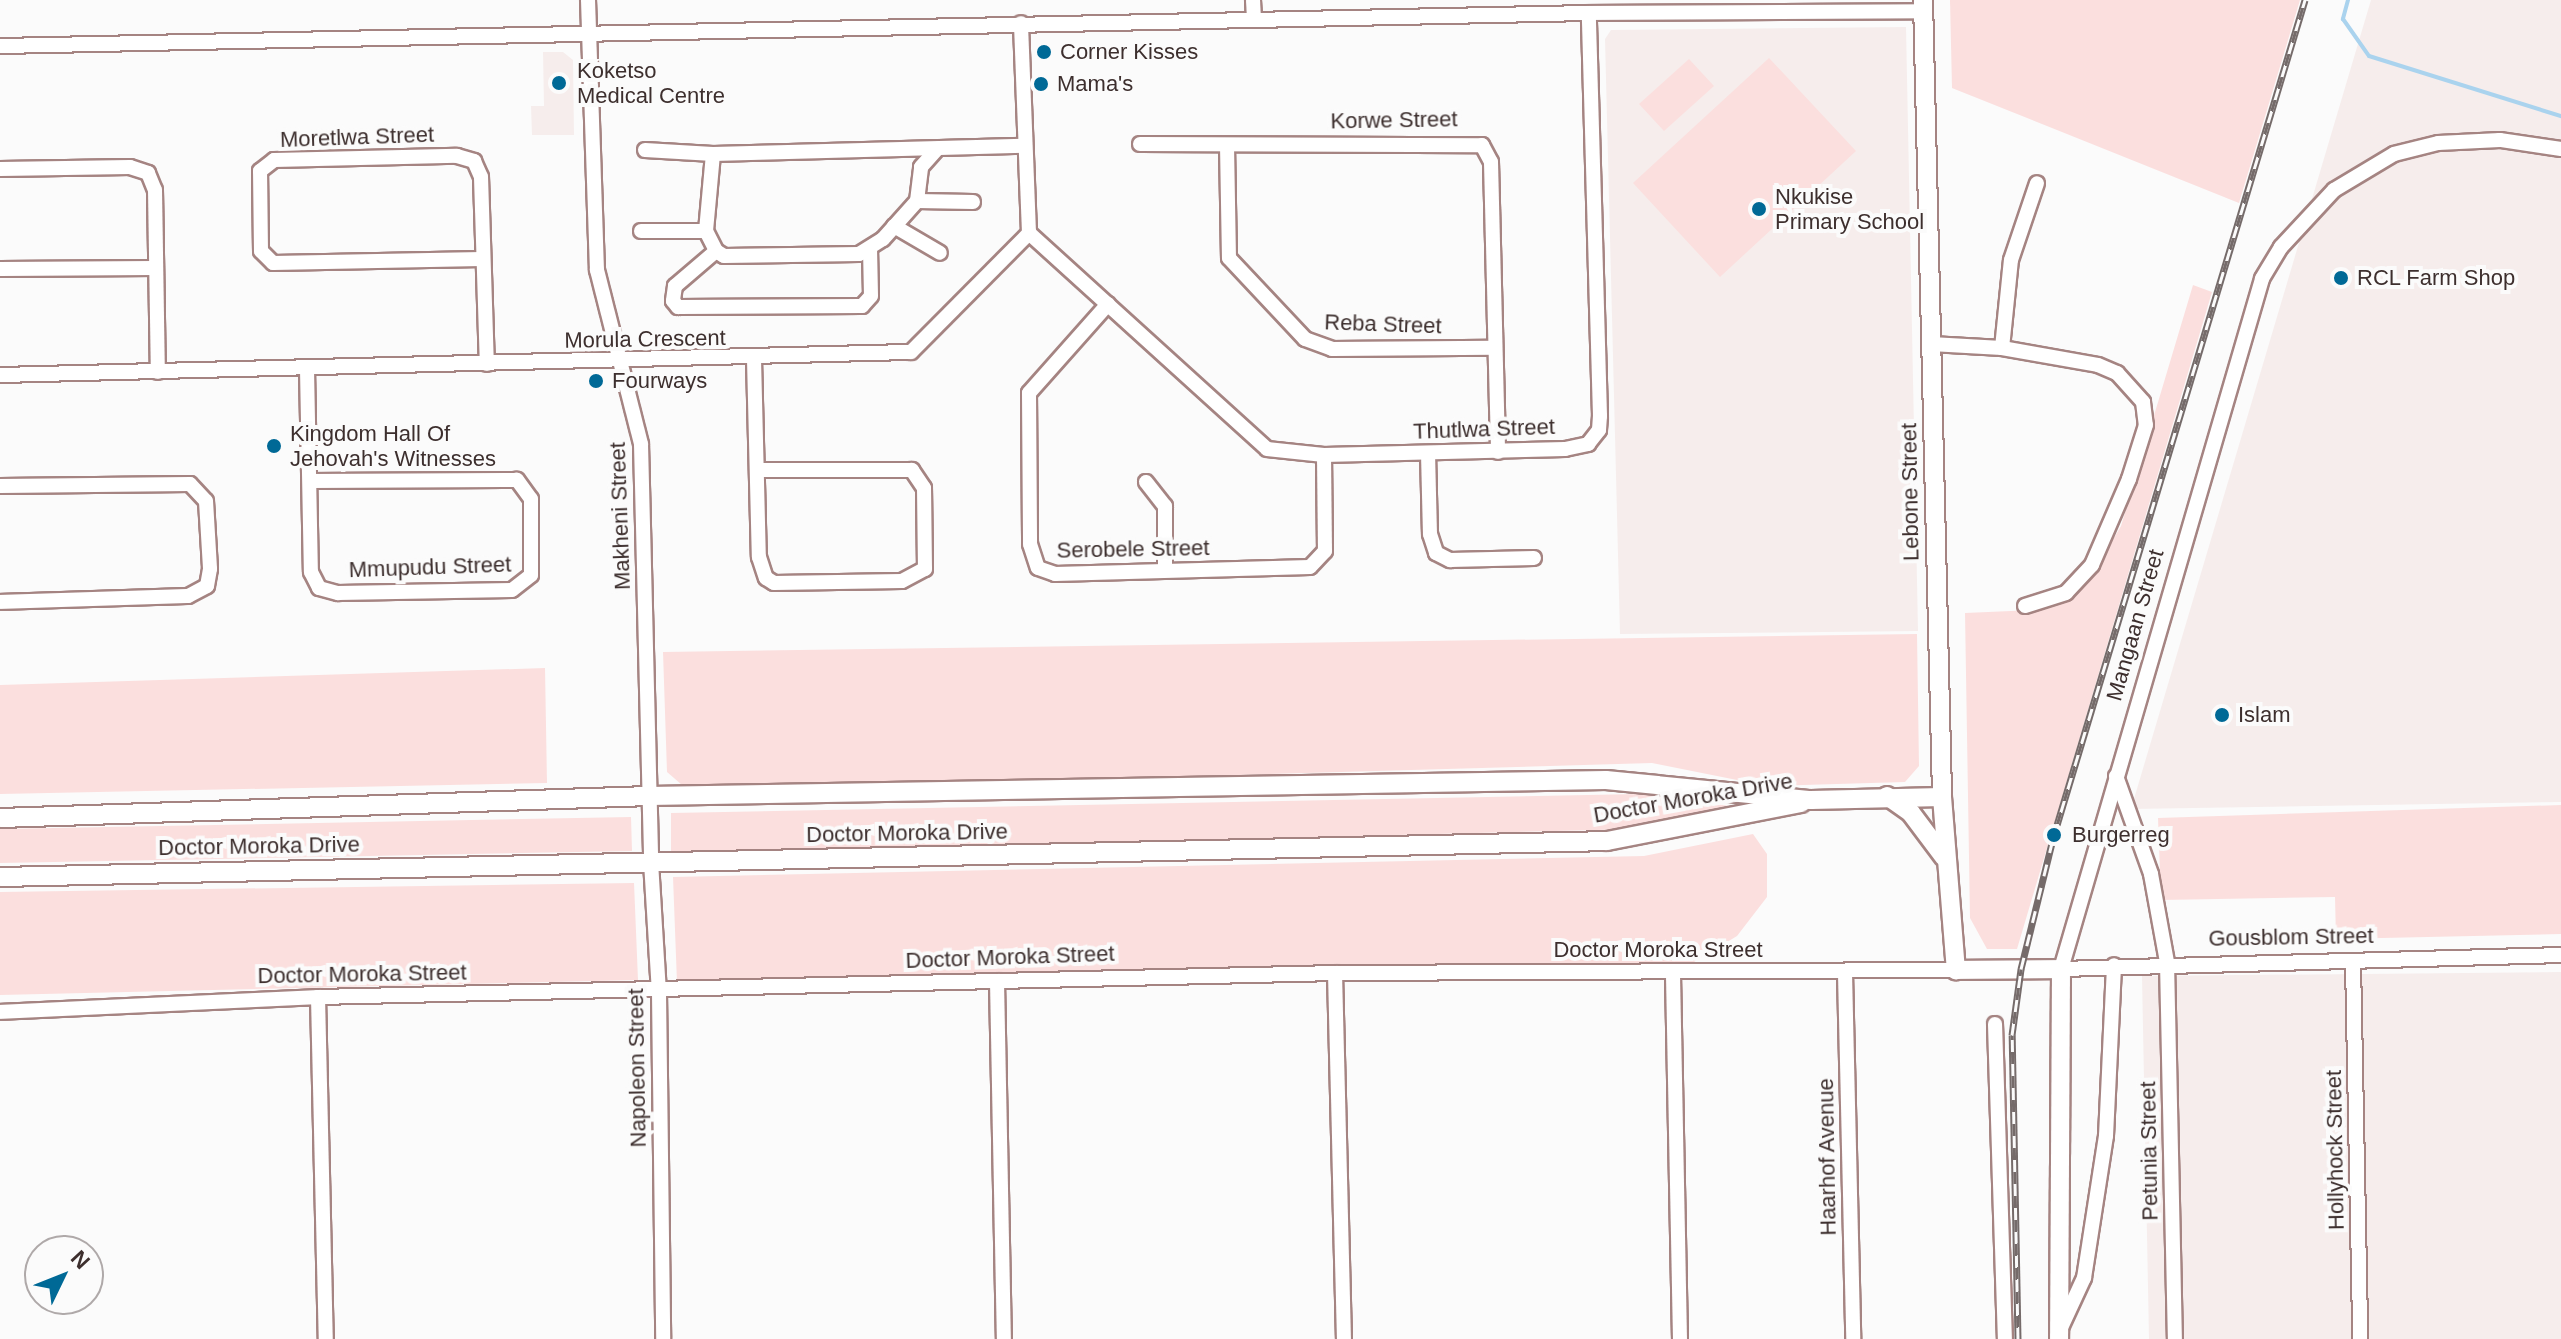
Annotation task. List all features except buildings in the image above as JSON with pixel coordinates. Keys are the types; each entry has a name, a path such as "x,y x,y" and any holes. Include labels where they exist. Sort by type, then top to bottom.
{"street":[{"name":"Makheni Street","path":"588,0 597,270 641,444 649,796"},
{"path":"1253,0 1254,19"},
{"name":"Lebone Street","path":"0,46 1923,6 1942,797 1956,970"},
{"name":"Thutlwa Street","path":"1029,233 1267,449 1324,455 1498,452 1579,447 1599,430 1589,13"},
{"path":"1021,23 1029,233"},
{"name":"Mangaan Street","path":"2059,1335 2061,969 2262,279 2281,247 2334,190 2394,154 2438,143 2500,140 2561,149"},
{"name":"Korwe Street","path":"1140,144 1482,145 1491,162 1498,452"},
{"name":"Reba Street","path":"1227,145 1229,258 1305,339 1332,349 1494,348"},
{"path":"645,150 713,154 1024,146"},
{"path":"716,251 739,256 859,254 870,249 917,201 921,167 938,148"},
{"path":"713,154 706,231 716,251"},
{"name":"Moretlwa Street","path":"482,259 273,263 261,251 260,171 274,160 465,157 480,167 487,364"},
{"path":"0,169 130,167 148,173 155,190 158,372"},
{"path":"2002,348 2011,260 2037,183"},
{"path":"917,201 973,202"},
{"path":"894,226 940,253"},
{"path":"641,231 706,231"},
{"name":"Morula Crescent","path":"0,375 754,359 911,352 1029,233"},
{"path":"716,251 675,286 673,301 678,307 862,306 871,296 870,249"},
{"path":"0,269 154,268"},
{"name":"Serobele Street","path":"1108,304 1029,393 1031,553 1046,573 1301,569 1317,564 1325,551 1324,455"},
{"path":"1931,344 2002,348 2109,368 2139,394 2145,414 2129,479 2092,565 2066,593 2025,606"},
{"path":"754,359 760,569 774,583 902,581 925,569 924,488 912,470 758,470"},
{"name":"Mmupudu Street","path":"307,369 311,572 319,588 327,592 512,590 531,575 531,499 517,480 310,481"},
{"path":"1428,453 1430,534 1436,553 1450,560 1534,558"},
{"path":"1146,482 1165,506 1165,570"},
{"path":"0,486 190,484 206,501 210,569 207,586 188,596 0,602"},
{"name":"Petunia Street","path":"2116,776 2151,874 2167,962 2175,1339"},
{"name":"Doctor Moroka Drive","path":"0,818 649,796 1606,780 1811,800"},
{"name":"Napoleon Street","path":"649,796 659,993 663,1339"},
{"path":"1887,796 1922,824 1946,860"},
{"name":"Doctor Moroka Drive","path":"0,877 1607,841 1811,800 1942,797"},
{"name":"Gousblom Street","path":"2021,969 2167,962 2561,955"},
{"name":"Hollyhock Street","path":"2353,961 2360,1339"},
{"path":"2059,1335 2084,1278 2101,1168 2114,965"},
{"name":"Doctor Moroka Street","path":"0,1012 318,997 659,993 1335,973 1673,975 2021,969"},
{"path":"1335,973 1344,1339"},
{"name":"Haarhof Avenue","path":"1845,973 1853,1339"},
{"path":"1673,975 1680,1339"},
{"path":"997,981 1004,1339"},
{"path":"318,997 326,1339"},
{"path":"1995,1024 2005,1339"}],"shaded area":[{"path":"1950,0 2300,0 2239,203 1952,88"},
{"path":"2371,0 2561,0 2561,802 2131,809"},
{"path":"1906,27 1918,631 1620,634 1605,39 1611,30"},
{"name":"Koketso Medical Centre","path":"543,52 563,52 573,60 574,135 532,135 531,106 544,106"},
{"path":"1769,58 1856,151 1720,277 1633,183"},
{"path":"1689,59 1714,86 1664,131 1639,104"},
{"path":"2193,285 2212,292 2017,949 1987,949 1970,918 1965,613 2035,610 2063,602 2087,584 2121,526"},
{"path":"1917,634 1919,766 1905,782 1767,786 1652,763 689,791 667,772 663,652"},
{"path":"545,668 547,783 0,794 0,685"},
{"path":"1639,794 1745,808 1639,829 671,853 671,813"},
{"path":"2561,805 2561,934 2336,939 2335,897 2161,900 2158,818"},
{"path":"631,817 632,851 0,863 0,829"},
{"path":"1753,834 1767,854 1767,897 1737,936 1694,962 677,983 673,877 1644,856"},
{"path":"634,883 638,980 0,995 0,892"},
{"path":"2561,972 2561,1339 2149,1339 2142,976"}],"waterway":[{"path":"2348,0 2343,19 2369,56 2561,116"}],"railway":[{"path":"2018,1339 2012,1035 2021,969 2054,835 2305,0"}],"place":[{"name":"Corner Kisses","path":"1044,52"},
{"name":"Koketso Medical Centre","path":"559,83"},
{"name":"Mama's","path":"1041,84"},
{"name":"Nkukise Primary School","path":"1759,209"},
{"name":"RCL Farm Shop","path":"2341,278"},
{"name":"Fourways","path":"596,381"},
{"name":"Kingdom Hall Of Jehovah's Witnesses","path":"274,446"},
{"name":"Islam","path":"2222,715"},
{"name":"Burgerreg","path":"2054,835"}]}
